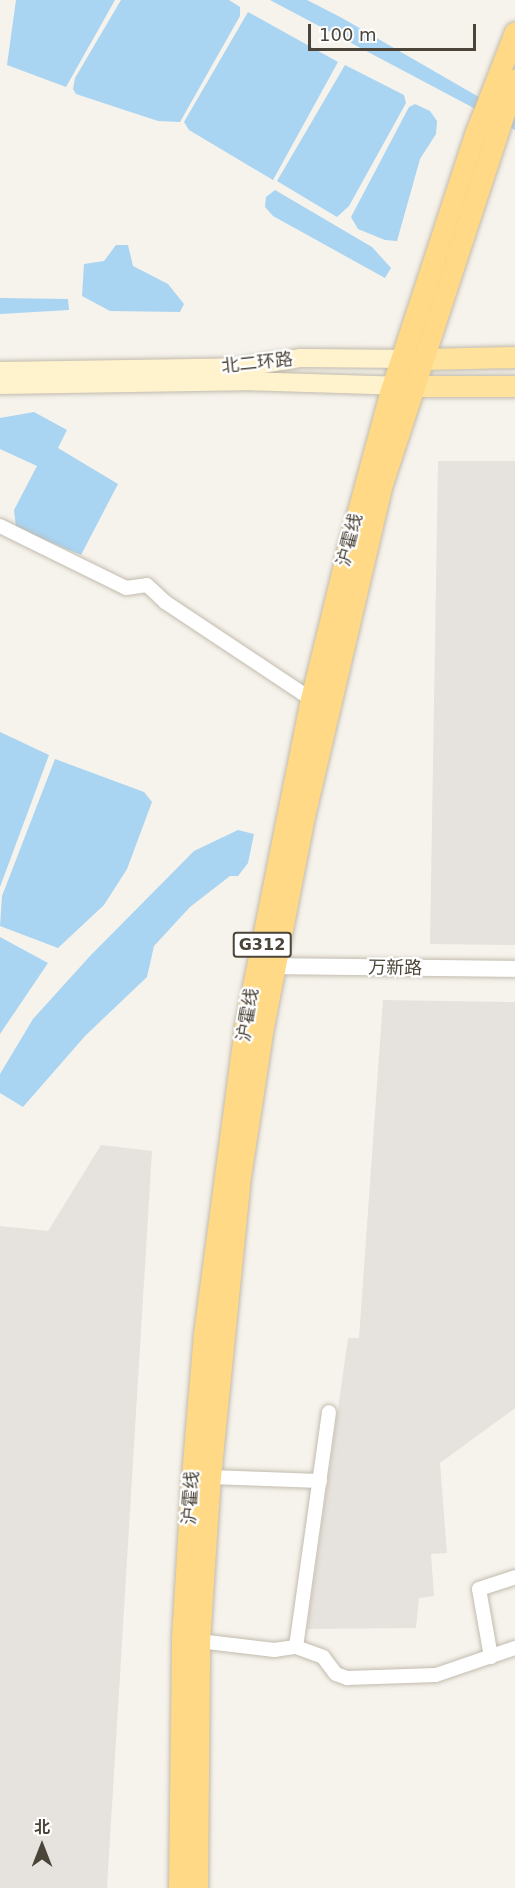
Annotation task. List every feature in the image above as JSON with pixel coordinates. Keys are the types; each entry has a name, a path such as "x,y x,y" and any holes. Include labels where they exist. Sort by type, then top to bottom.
{"highway":[{"name":"沪霍线","path":"412,359 476,132 515,32"},
{"name":"沪霍线","path":"179,1888 204,1334 223,1173 245,1026 311,699 403,386 515,79"},
{"name":"沪霍线","path":"197,1888 191,1640 240,1177 274,966 304,816 403,386"}],"main road":[{"name":"北二环路","path":"0,371 243,367 301,358 515,357"},
{"name":"北二环路","path":"0,385 243,381 403,386 515,386"}],"street":[{"path":"0,526 126,588 147,585 165,602 311,699"},
{"name":"万新路","path":"274,966 515,969"},
{"path":"296,1647 329,1412"},
{"path":"210,1477 320,1481"},
{"path":"491,1657 479,1589 515,1577"},
{"path":"191,1640 274,1650 296,1647 323,1657 336,1674 347,1678 436,1675 515,1648"}],"shaded area":[{"path":"438,461 515,461 515,945 430,944"},
{"path":"383,1000 515,1002 515,1408 440,1463 447,1553 431,1554 434,1596 419,1598 416,1628 307,1629 348,1338 359,1338"},
{"path":"101,1145 152,1151 107,1888 0,1888 0,1226 48,1231"}],"water":[{"path":"16,0 115,0 66,87 7,65"},
{"path":"121,0 229,0 240,7 240,16 180,122 158,121 76,94 73,89 75,78"},
{"path":"270,0 307,0 342,18 515,118 515,130"},
{"path":"248,12 338,62 273,180 189,130 184,122"},
{"path":"345,65 404,95 406,103 349,206 337,217 277,181"},
{"path":"415,104 430,111 437,121 436,134 420,159 397,241 385,240 358,229 351,217 409,107"},
{"path":"275,190 372,247 391,268 385,278 273,216 265,207 266,197"},
{"path":"116,245 128,245 133,266 168,284 184,304 180,312 110,311 82,296 84,264 104,261"},
{"path":"0,298 68,299 69,310 0,314"},
{"path":"34,412 67,430 58,448 118,484 81,555 16,528 14,510 37,466 0,449 0,418"},
{"path":"0,732 49,755 0,887"},
{"path":"55,759 144,792 152,802 127,869 104,905 58,948 0,926 2,896"},
{"path":"238,830 254,834 248,863 238,876 230,876 190,907 154,946 147,977 85,1036 23,1107 0,1093 0,1074 33,1019 90,956 194,851"},
{"path":"0,937 48,963 0,1034"}]}
